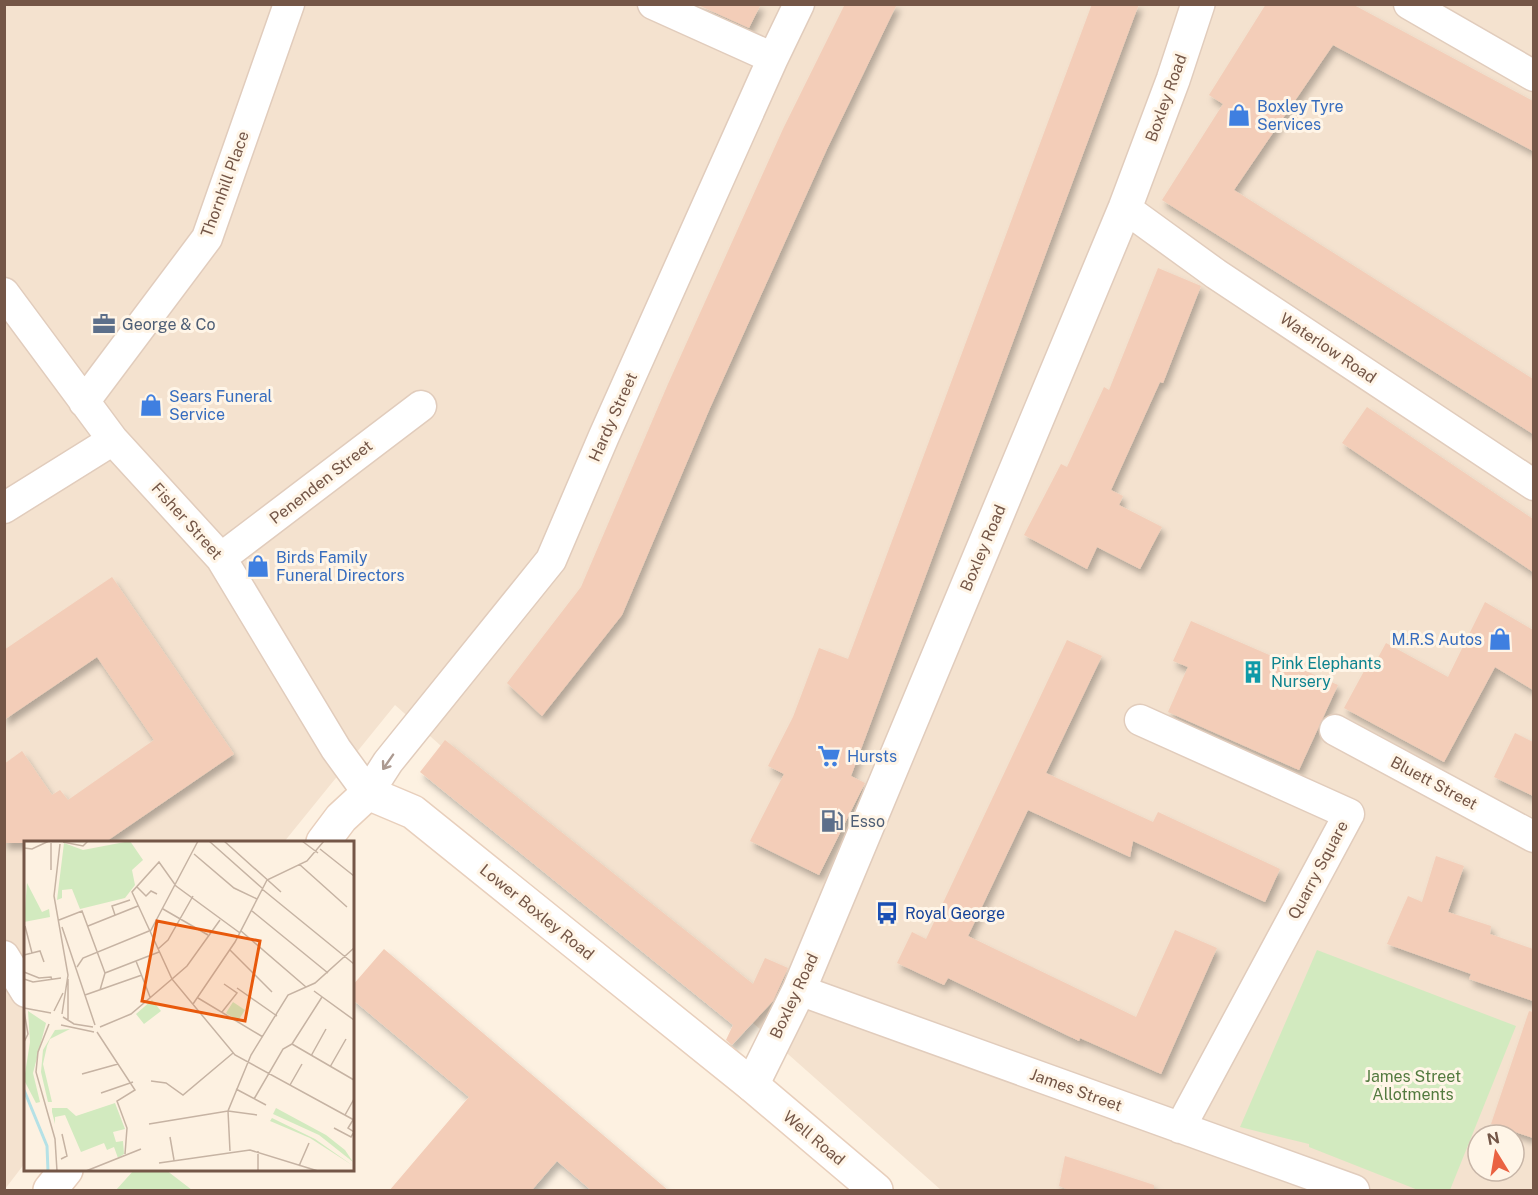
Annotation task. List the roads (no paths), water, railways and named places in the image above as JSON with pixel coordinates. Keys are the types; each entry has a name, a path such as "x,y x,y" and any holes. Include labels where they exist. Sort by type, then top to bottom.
{"street":[{"name":"Thornhill Place","path":"84,402 207,238 289,4"},
{"path":"653,4 773,58"},
{"name":"Hardy Street","path":"368,793 411,732 551,560 604,436 799,4"},
{"name":"Boxley Road","path":"752,1085 799,990 1125,208 1173,80 1198,4"},
{"path":"1409,4 1533,76"},
{"name":"Waterlow Road","path":"1125,208 1216,274 1533,485"},
{"name":"Fisher Street","path":"4,293 113,440 221,558 336,749 368,793"},
{"name":"Penenden Street","path":"221,558 421,405"},
{"path":"4,508 113,440"},
{"name":"Quarry Square","path":"1140,720 1349,814 1180,1128"},
{"name":"Bluett Street","path":"1335,730 1533,837"},
{"path":"324,841 341,818 368,793"},
{"name":"Lower Boxley Road","path":"368,793 412,812 752,1085"},
{"path":"4,956 24,989"},
{"name":"James Street","path":"799,990 1354,1191"},
{"name":"Well Road","path":"752,1085 876,1191"},
{"path":"50,1191 65,1171"}],"place":[{"name":"Boxley Tyre Services","path":"1239,115"},
{"name":"George & Co","path":"104,324"},
{"name":"Sears Funeral Service","path":"151,405"},
{"name":"Birds Family Funeral Directors","path":"258,566"},
{"name":"M.R.S Autos","path":"1500,639"},
{"name":"Pink Elephants Nursery","path":"1253,672"},
{"name":"Hursts","path":"829,756"},
{"name":"Esso","path":"832,821"},
{"name":"Royal George","path":"887,913"}],"park label":[{"name":"James Street Allotments","path":"1413,1085"}]}
